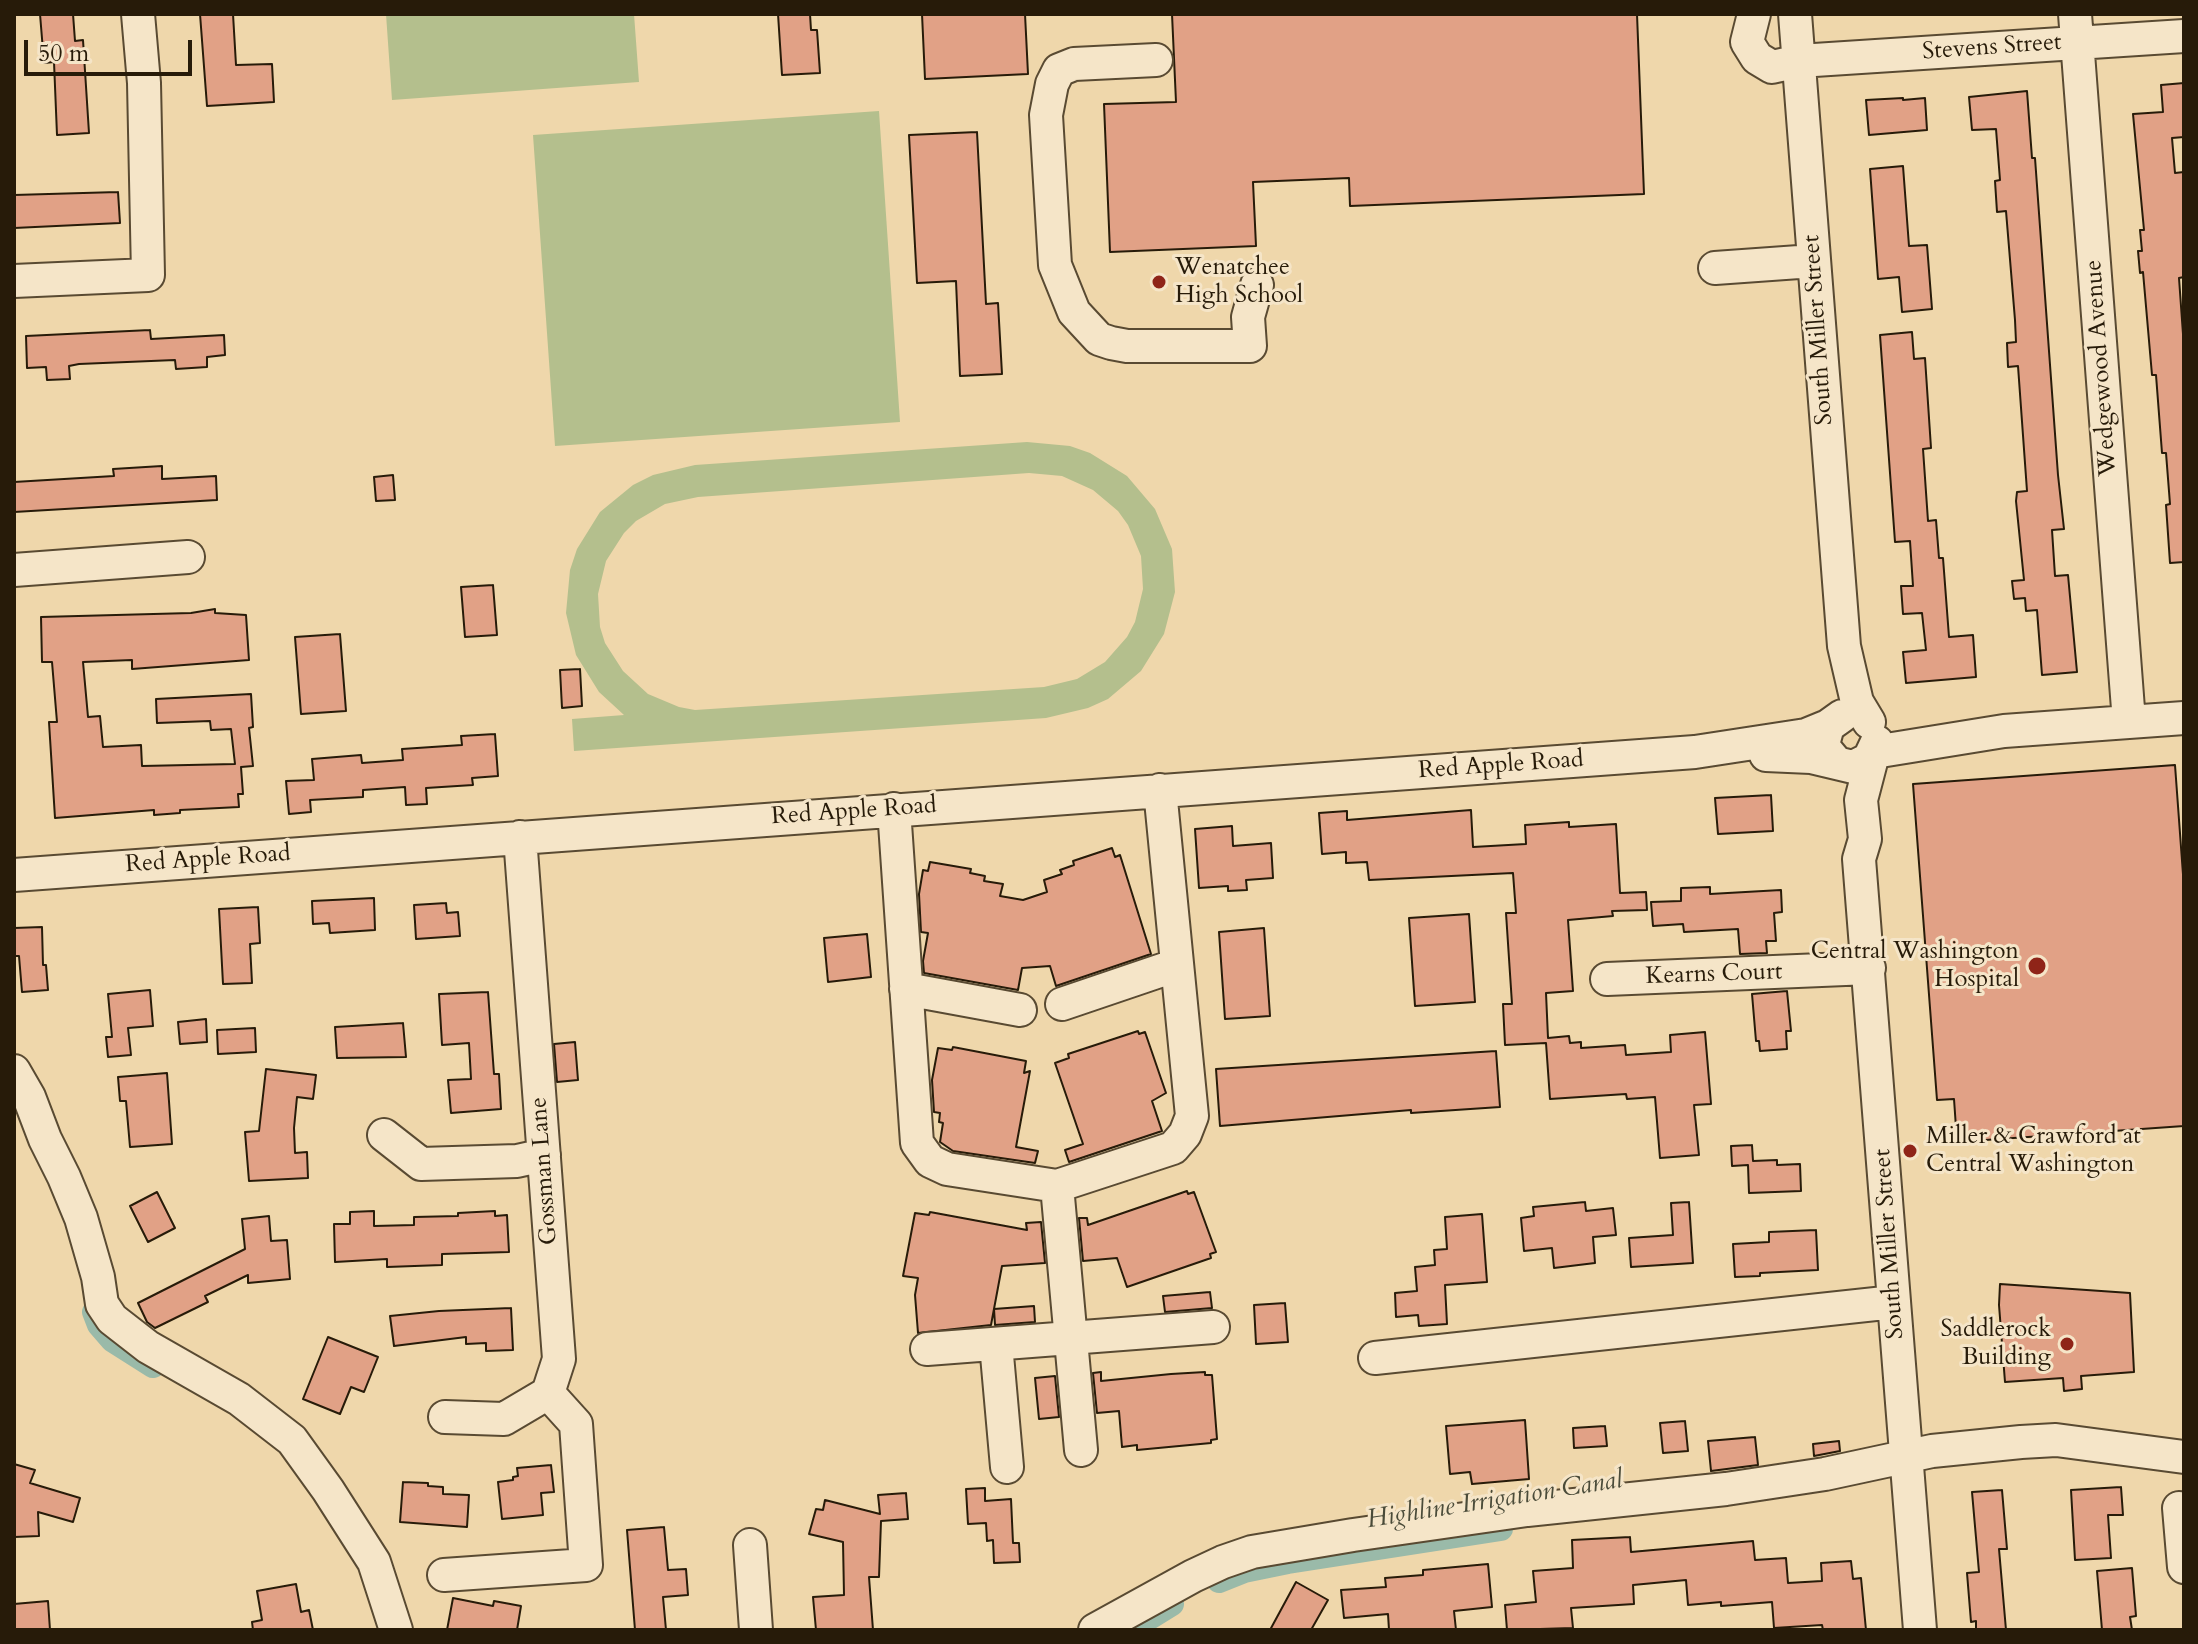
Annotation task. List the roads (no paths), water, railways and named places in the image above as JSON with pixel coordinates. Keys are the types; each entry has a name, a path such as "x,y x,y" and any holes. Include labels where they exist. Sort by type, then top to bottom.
{"street":[{"path":"14,281 148,275 144,83 138,14"},
{"name":"Stevens Street","path":"1754,14 1747,42 1757,58 1772,67 1799,61 2076,28 2184,36"},
{"name":"South Miller Street","path":"1795,14 1844,646 1857,702 1872,738 1861,800 1865,839 1859,859 1920,1630"},
{"name":"Wedgewood Avenue","path":"2076,28 2129,722"},
{"path":"1156,60 1074,64 1059,70 1052,84 1046,115 1055,265 1074,312 1099,339 1111,343 1127,346 1250,346 1248,317 1257,285"},
{"path":"1715,268 1813,261"},
{"path":"14,570 188,557"},
{"name":"South Miller Street","path":"1830,725 1837,707 1844,646"},
{"path":"1842,716 1858,716 1872,738 1862,764 1853,767 1836,763 1825,749 1824,741 1830,725 1842,716"},
{"path":"1872,738 2184,718"},
{"name":"Red Apple Road","path":"14,875 1695,752 1806,735 1830,725"},
{"name":"Red Apple Road","path":"1695,752 1811,757 1836,763"},
{"name":"South Miller Street","path":"1836,763 1847,842 1859,859"},
{"path":"894,809 917,1143 930,1161 947,1169 1057,1186 1173,1148 1185,1134 1192,1116 1160,790"},
{"name":"Gossman Lane","path":"520,837 559,1359 548,1393"},
{"path":"1062,1004 1177,965"},
{"name":"Kearns Court","path":"1607,979 1869,968"},
{"path":"906,989 1020,1010"},
{"path":"14,1071 33,1106 68,1187 98,1277 102,1304 112,1319 148,1347 229,1391 292,1440 374,1562 396,1630"},
{"path":"384,1135 421,1164 517,1161 544,1155"},
{"path":"1057,1186 1081,1450"},
{"path":"1375,1358 1894,1302"},
{"path":"927,1349 1213,1327"},
{"path":"996,1344 1007,1467"},
{"path":"444,1575 586,1565 576,1424 548,1393 504,1419 445,1417"},
{"path":"1095,1630 1193,1576 1252,1552 1497,1514 1726,1489 1825,1474 1908,1467 2056,1440 2184,1457"},
{"path":"2182,1509 2184,1567"},
{"path":"750,1545 756,1630"}],"waterway":[{"name":"Highline Irrigation Canal","path":"94,1312 99,1325 112,1340 153,1366"},
{"name":"Highline Irrigation Canal","path":"1219,1581 1244,1571 1288,1562 1501,1529"},
{"name":"Highline Irrigation Canal","path":"1130,1630 1172,1604"}],"place":[{"name":"Wenatchee High School","path":"1159,282"},
{"name":"Central Washington Hospital","path":"2037,966"},
{"name":"Miller & Crawford at Central Washington","path":"1910,1151"},
{"name":"Saddlerock Building","path":"2067,1344"}]}
